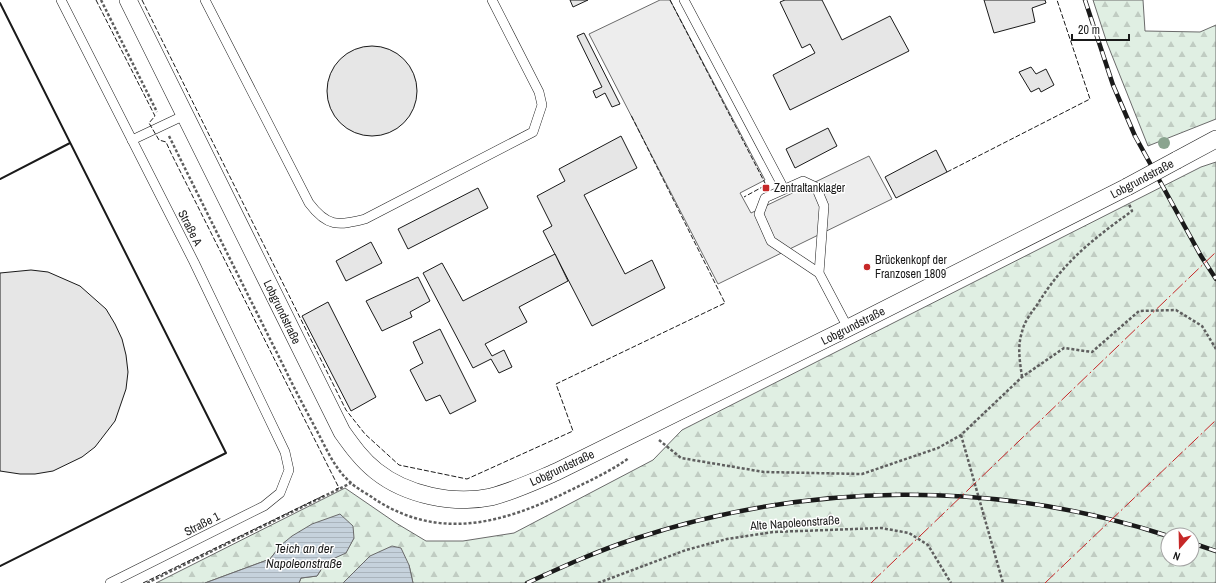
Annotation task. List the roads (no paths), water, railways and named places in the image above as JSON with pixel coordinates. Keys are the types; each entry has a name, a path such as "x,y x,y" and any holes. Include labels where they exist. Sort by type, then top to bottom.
{"street":[{"name":"Lobgrundstraße","path":"128,0 342,432 359,455 376,471 414,491 438,497 472,500 514,490 556,472 848,328 1127,187 1216,139"}],"lane":[{"name":"Straße A","path":"61,0 194,262 285,452 289,470"},
{"path":"205,0 309,202 318,216 341,225 365,219 533,132 542,105 539,92 492,0"},
{"path":"684,0 784,189"},
{"path":"132,140 185,115"},
{"path":"819,272 824,206 816,187 803,181 765,198 759,214 771,241 819,272 848,328"},
{"name":"Straße 1","path":"110,583 264,506 280,493 289,470"}],"water":[{"name":"Teich an der Napoleonstraße","path":"340,514 353,526 354,538 346,553 326,562 317,576 301,578 299,583 205,583 270,559 281,545 292,536 312,524"},
{"name":"Teich an der Napoleonstraße","path":"392,546 401,548 409,565 413,583 343,583 370,556"}],"railway":[{"path":"1085,0 1113,85 1135,136 1201,256 1216,279"},
{"path":"527,583 620,544 699,520 766,506 833,498 901,495 968,497 1035,504 1102,517 1160,534"},
{"path":"1200,546 1216,551"}],"place":[{"name":"Zentraltanklager","path":"766,188"},
{"name":"Brückenkopf der Franzosen 1809","path":"867,267"}]}
